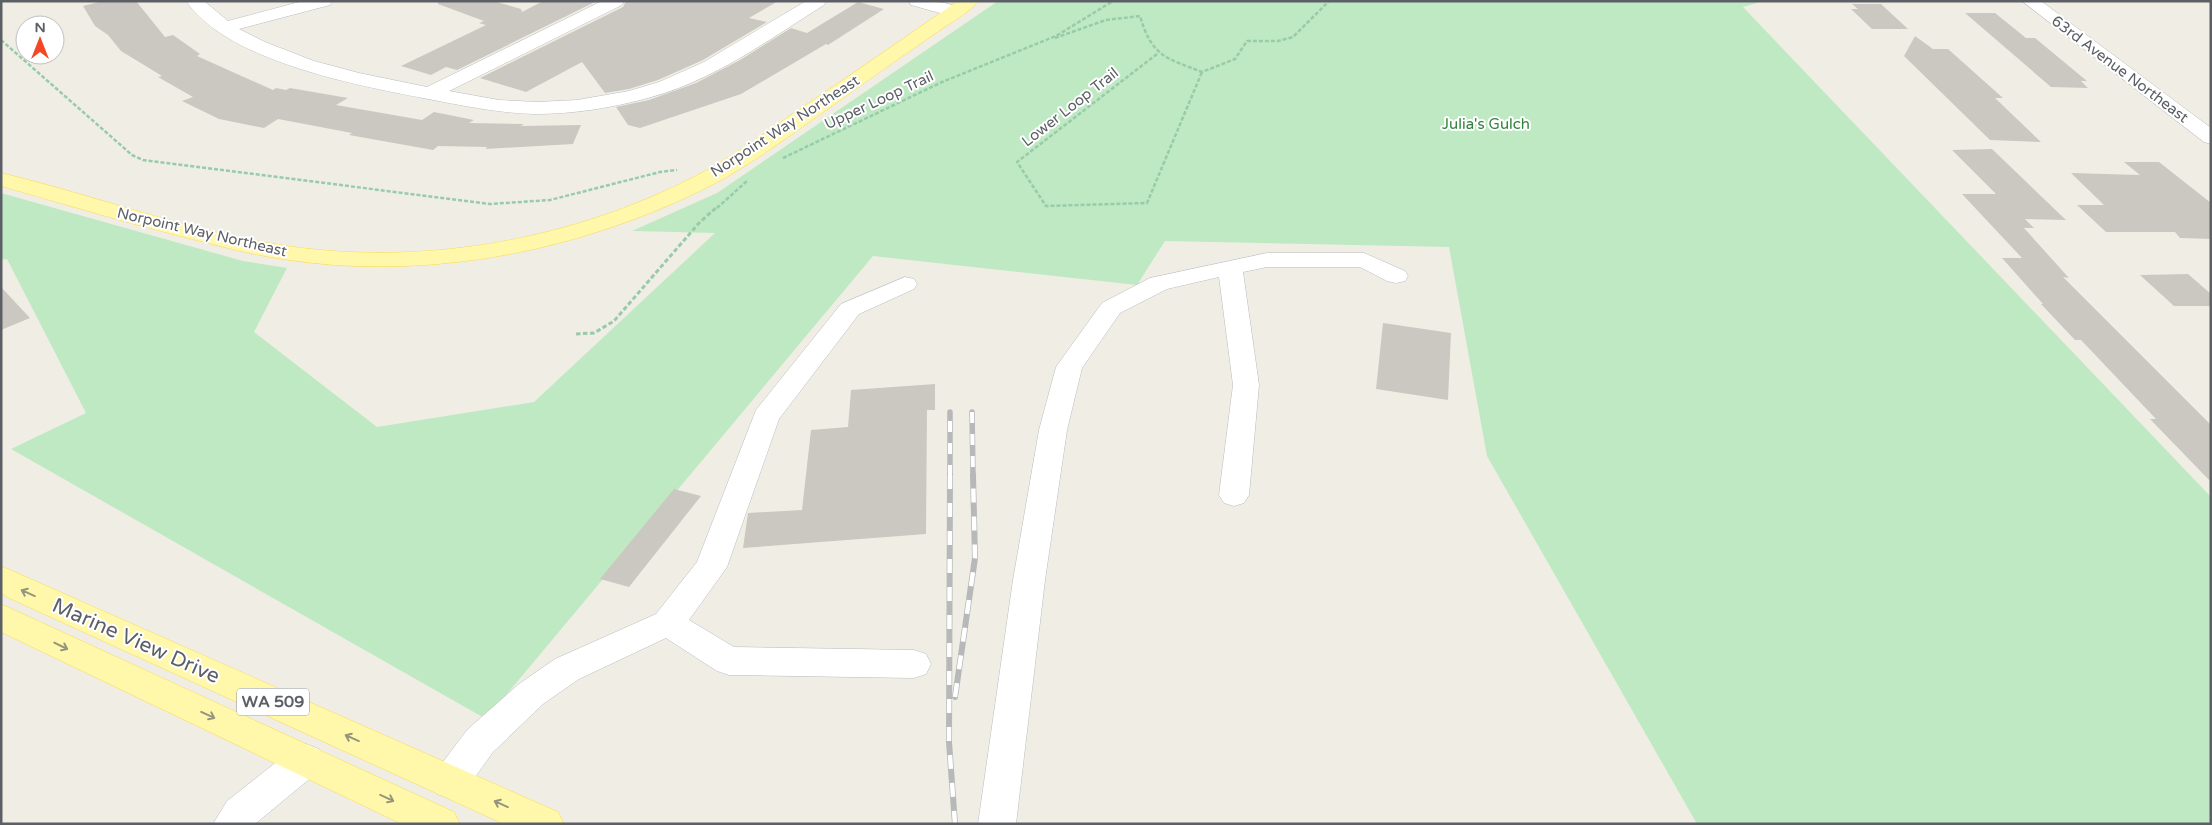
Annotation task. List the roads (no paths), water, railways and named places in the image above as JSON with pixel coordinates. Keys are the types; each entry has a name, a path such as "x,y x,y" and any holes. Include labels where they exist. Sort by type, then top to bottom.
{"main road":[{"name":"Norpoint Way Northeast","path":"1,179 145,221 259,249 346,259 397,260 495,250 551,238 598,224 640,208 706,178 762,144 962,6"},
{"name":"Marine View Drive","path":"1,578 20,589 545,824"},
{"name":"Marine View Drive","path":"1,617 441,824"}],"street":[{"path":"194,1 226,27 242,37 300,62 389,86 487,104 538,108 572,106 643,94 712,66 818,1"},
{"path":"226,27 324,1"},
{"path":"431,94 616,1"},
{"path":"917,1 962,6"},
{"name":"63rd Avenue Northeast","path":"2030,1 2211,138"},
{"path":"997,824 1029,580 1053,430 1069,366 1111,308 1159,283 1267,260 1364,260 1396,276"},
{"path":"1230,268 1246,385 1234,495"},
{"path":"450,782 480,741 531,694 567,669 668,623 711,567 766,417 850,309 905,284"},
{"path":"668,623 729,661 914,664"},
{"path":"232,824 240,813 306,760"}],"railway":[{"path":"950,412 950,475"},
{"path":"972,412 973,476"},
{"path":"950,475 949,742 955,824"},
{"path":"955,697 975,558 973,475"}],"park label":[{"name":"Julia's Gulch","path":"1486,124"}]}
